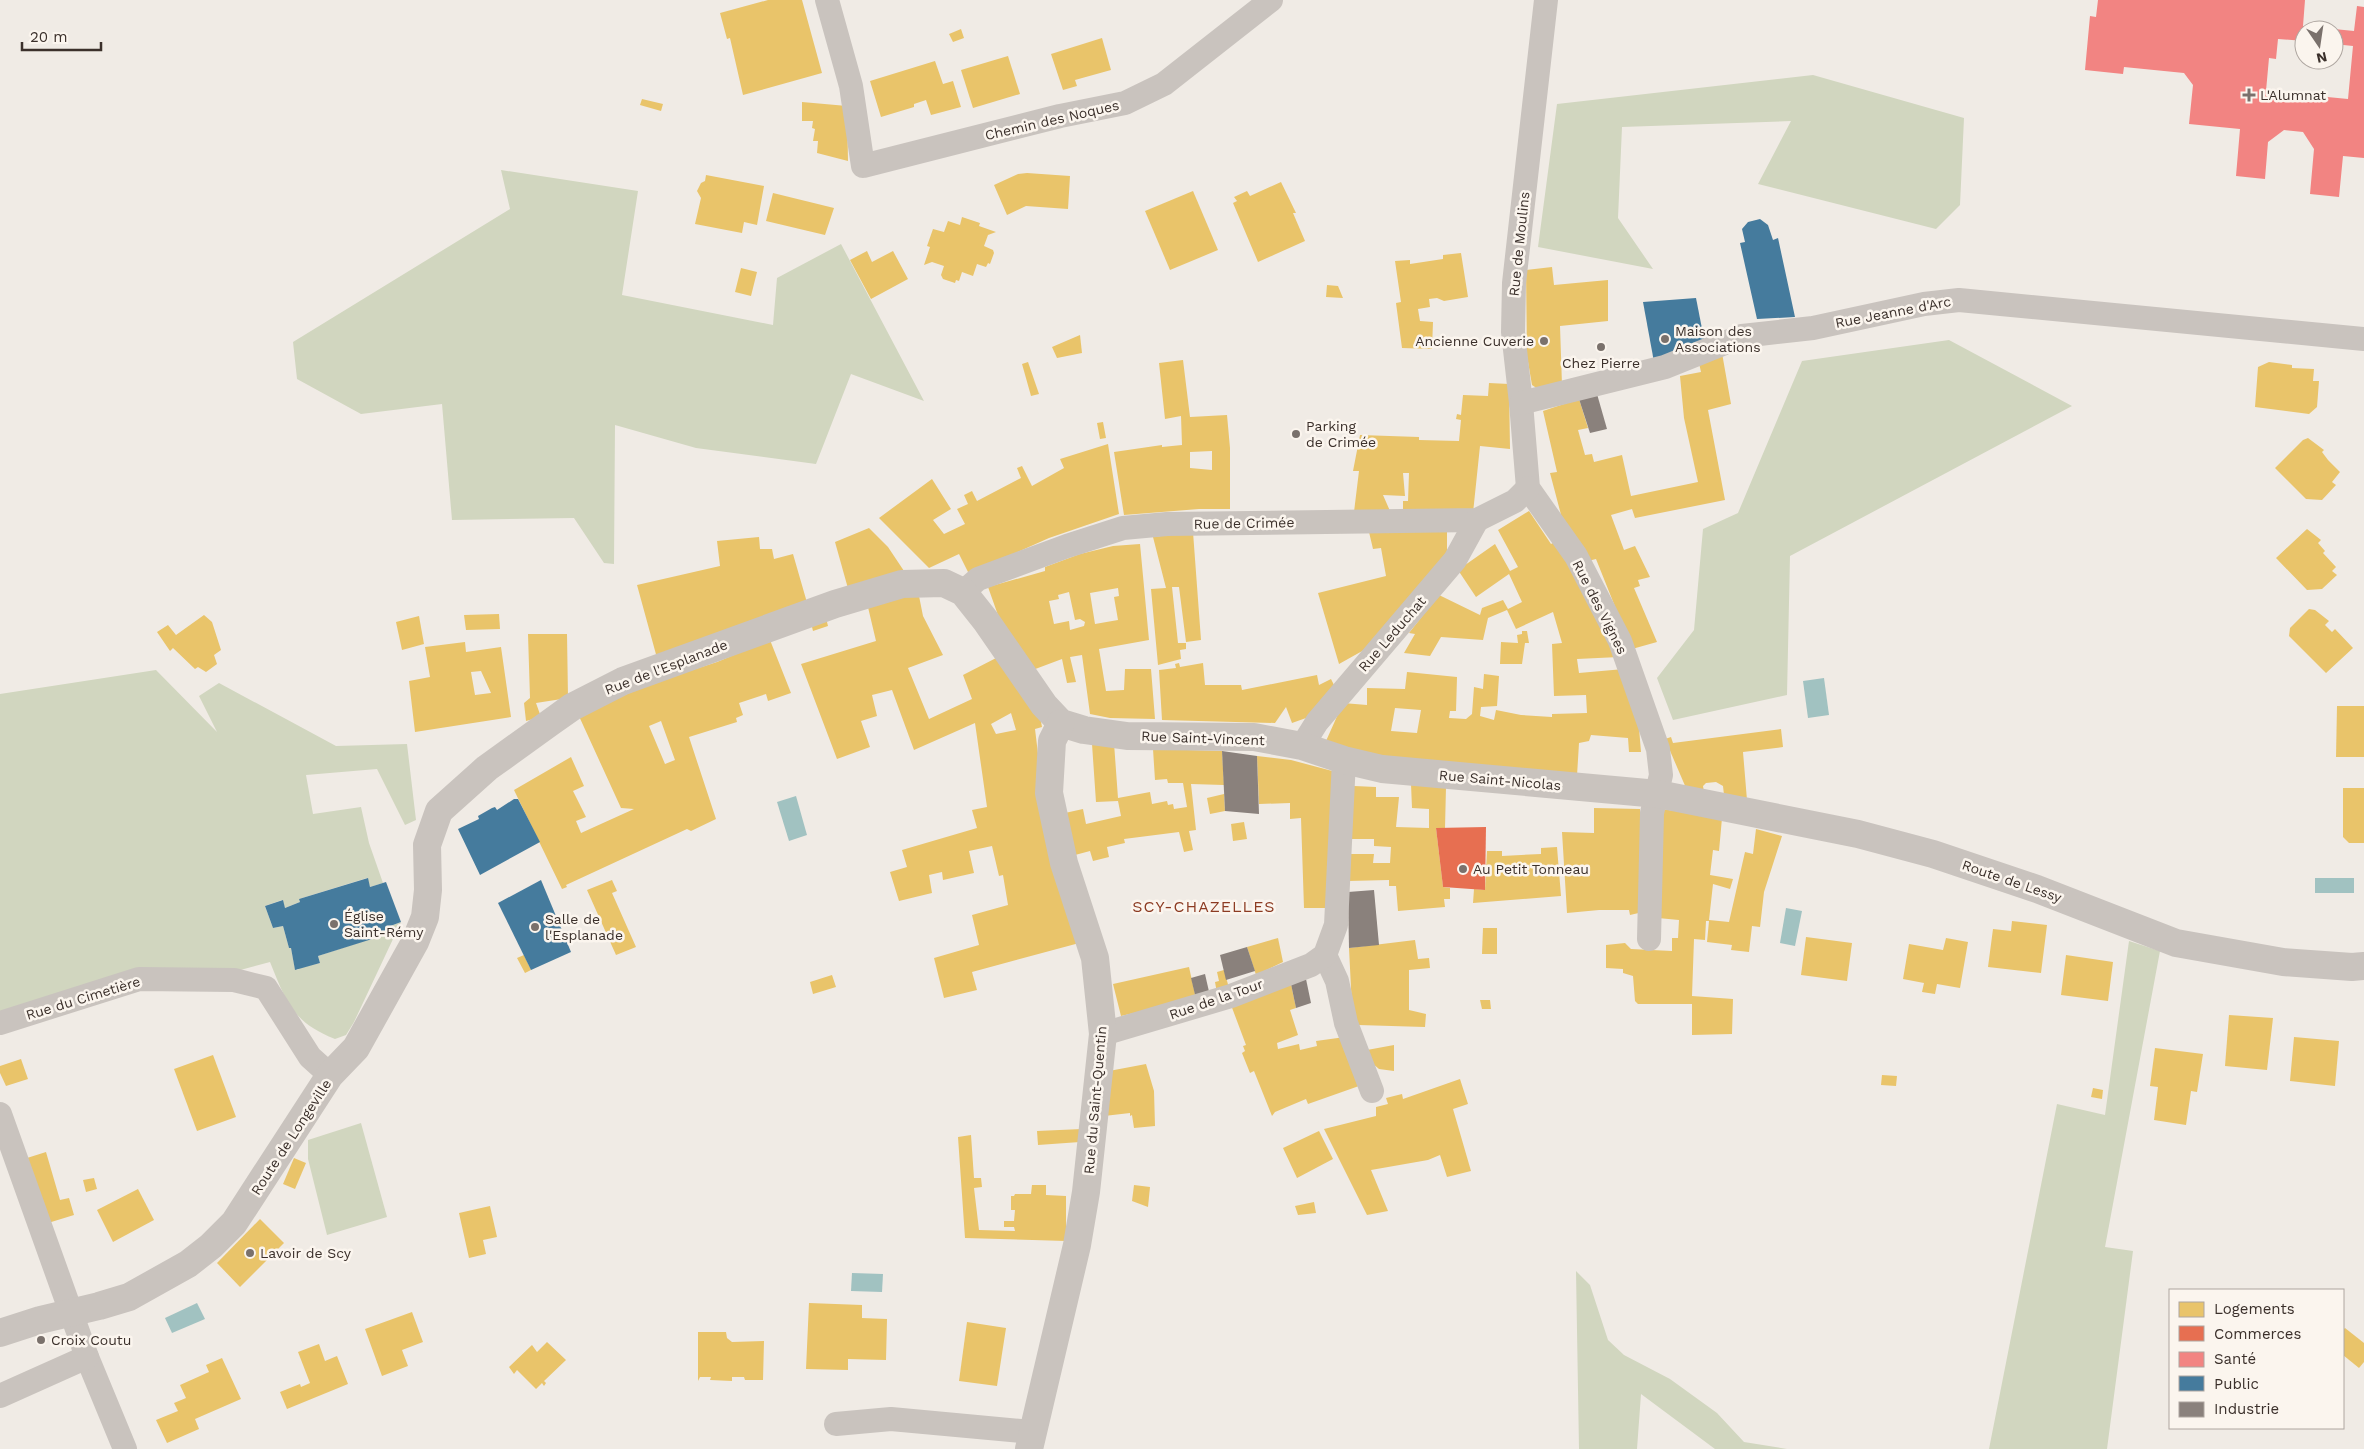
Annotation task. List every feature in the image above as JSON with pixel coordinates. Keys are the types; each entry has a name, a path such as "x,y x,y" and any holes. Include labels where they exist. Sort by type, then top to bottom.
{"street":[{"name":"Chemin des Noques","path":"826,0 851,86 864,166 1060,116 1125,104 1164,84 1271,0"},
{"name":"Rue de Moulins","path":"1528,488 1513,332 1514,283 1546,0"},
{"name":"Rue Jeanne d'Arc","path":"1521,402 1665,367 1742,336 1813,328 1924,304 1959,300 2364,339"},
{"name":"Rue de Crimée","path":"963,592 978,579 1010,566 1123,528 1167,524 1477,520 1515,501 1528,488"},
{"name":"Rue des Vignes","path":"1528,488 1576,556 1620,641 1658,749 1661,775 1652,814 1649,939"},
{"name":"Rue Leduchat","path":"1302,746 1316,722 1455,560 1477,520"},
{"name":"Rue de l'Esplanade","path":"439,811 487,768 572,707 623,681 835,604 902,584 922,582 944,583 963,592"},
{"path":"963,592 986,621 1044,705 1061,722"},
{"name":"Rue Saint-Vincent","path":"1061,722 1084,730 1127,736 1254,737 1302,746 1344,760"},
{"name":"Rue du Saint-Quentin","path":"1031,1440 1077,1245 1086,1192 1104,1034 1095,958 1064,863 1049,793 1052,741 1061,722"},
{"name":"Rue Saint-Nicolas","path":"1344,760 1382,769 1658,794"},
{"path":"1344,760 1336,924 1325,956 1337,981 1346,1023 1372,1091"},
{"name":"Route de Lessy","path":"1658,794 1858,834 1933,854 2038,889 2176,943 2284,962 2364,966"},
{"name":"Route de Longeville","path":"0,1333 128,1296 188,1264 212,1246 234,1223 330,1075 356,1048 414,942 421,926 428,890 427,846 439,811"},
{"name":"Rue de la Tour","path":"1104,1034 1230,996 1311,965 1325,956"},
{"name":"Rue du Cimetière","path":"0,1023 139,979 234,980 266,988 310,1057 330,1075"},
{"path":"0,1114 87,1356 125,1449"},
{"path":"0,1396 87,1356"},
{"path":"836,1424 891,1419 1031,1440"}],"green space":[{"path":"1813,75 1964,118 1960,205 1936,229 1758,184 1791,121 1622,127 1618,218 1653,269 1538,247 1557,104"},
{"path":"501,170 638,191 622,295 773,325 777,278 841,244 924,401 851,374 816,464 696,448 615,425 614,564 604,563 574,518 452,520 442,404 361,414 297,379 293,342 510,209"},
{"path":"1949,340 2072,406 1790,556 1787,695 1673,720 1657,678 1694,630 1703,529 1738,513 1802,361"},
{"path":"156,670 217,732 199,696 219,683 336,746 407,744 416,820 405,825 377,769 306,775 313,814 361,807 369,843 383,883 370,887 367,878 299,899 300,902 285,908 282,900 265,906 273,928 283,926 289,948 291,948 295,969 298,970 299,968 320,963 318,956 388,933 385,928 401,922 354,1022 346,1035 335,1039 309,1025 300,1017 286,999 270,962 233,972 0,1012 0,694"},
{"path":"2129,941 2160,951 2105,1247 2133,1251 2107,1449 1989,1449 2057,1104 2105,1115"},
{"path":"361,1123 387,1217 327,1235 308,1159 308,1140"},
{"path":"1576,1271 1590,1285 1608,1340 1624,1355 1670,1379 1717,1413 1744,1442 1787,1449 1715,1449 1641,1394 1637,1449 1579,1449"}],"water":[{"path":"1824,678 1829,715 1808,718 1803,681"},
{"path":"796,796 807,835 789,841 777,802"},
{"path":"2315,878 2354,878 2354,893 2315,893"},
{"path":"1786,908 1802,911 1795,946 1780,943"},
{"path":"852,1273 883,1274 882,1292 851,1291"},
{"path":"197,1303 205,1319 172,1333 165,1318"}],"building: Logements":[{"path":"768,0 802,0 822,73 743,95 730,38 727,39 720,13"},
{"path":"961,29 964,38 953,42 949,34"},
{"path":"1102,38 1111,70 1075,80 1077,86 1063,90 1051,54"},
{"path":"1008,56 1020,94 973,108 961,70"},
{"path":"935,61 943,84 953,81 961,107 931,115 926,100 914,104 914,107 881,117 870,81"},
{"path":"642,99 663,104 661,111 640,105"},
{"path":"802,102 847,106 848,161 817,153 818,141 813,141 815,129 812,128 813,121 802,121"},
{"path":"1018,174 1070,176 1068,209 1026,206 1007,215 994,185"},
{"path":"706,175 764,186 757,225 744,222 742,233 695,224 701,198 697,191 701,183 705,181"},
{"path":"1281,182 1296,213 1293,213 1305,241 1258,262 1233,203 1237,201 1234,197 1247,191 1250,196"},
{"path":"1193,191 1218,250 1170,270 1145,211"},
{"path":"773,193 834,208 825,235 766,221"},
{"path":"962,217 980,223 979,226 996,232 988,235 984,246 993,250 994,253 990,264 988,263 986,267 977,264 973,276 962,272 959,281 956,280 955,283 943,279 941,275 944,266 932,262 924,265 930,247 927,246 933,229 944,232 948,221 960,225"},
{"path":"867,251 872,262 893,251 908,279 871,299 850,260"},
{"path":"1461,253 1468,297 1444,301 1437,298 1429,299 1430,307 1418,309 1420,321 1433,322 1432,349 1402,348 1396,303 1401,302 1395,261 1410,260 1410,264 1443,259 1443,255"},
{"name":"Ancienne Cuverie","path":"1552,267 1554,285 1608,280 1608,321 1560,326 1562,385 1538,389 1532,385 1527,356 1526,270"},
{"path":"741,268 757,272 751,296 735,292"},
{"path":"1327,285 1338,286 1343,298 1326,297"},
{"path":"1080,335 1082,353 1057,358 1052,347"},
{"path":"1722,353 1731,404 1708,410 1725,500 1635,518 1632,509 1611,515 1624,550 1635,546 1650,577 1638,580 1640,586 1634,588 1657,642 1632,649 1596,559 1588,561 1564,526 1550,473 1557,472 1543,411 1579,399 1588,428 1578,430 1585,455 1592,454 1594,462 1622,455 1631,496 1698,482 1684,418 1680,376 1701,372 1699,363"},
{"path":"1183,360 1190,417 1227,415 1230,448 1230,509 1199,509 1124,515 1114,452 1162,445 1162,447 1182,445 1181,416 1165,419 1159,363","holes":["1212,451 1212,470 1190,468 1190,452"]},
{"path":"1028,362 1039,394 1031,396 1022,364"},
{"path":"2269,362 2292,365 2292,368 2314,369 2313,381 2319,381 2317,407 2309,414 2255,407 2258,367"},
{"path":"1489,383 1509,384 1510,449 1480,446 1473,513 1403,511 1403,501 1408,501 1409,473 1403,473 1405,496 1383,495 1390,511 1354,512 1359,471 1353,471 1360,435 1419,437 1419,440 1459,441 1461,420 1456,419 1457,414 1461,415 1463,395 1488,396"},
{"path":"1103,422 1106,438 1100,439 1097,423"},
{"path":"2308,438 2324,450 2322,452 2340,472 2332,482 2336,485 2322,500 2306,499 2275,468 2303,440"},
{"path":"1108,444 1119,514 1049,538 969,574 959,554 929,568 879,518 932,479 951,509 933,520 944,534 965,524 957,509 968,504 964,495 972,491 977,501 1021,478 1017,468 1022,466 1032,486 1064,468 1060,459"},
{"path":"1529,511 1551,544 1553,543 1575,568 1619,657 1577,659 1579,673 1624,669 1638,716 1641,752 1629,752 1628,738 1591,735 1589,741 1579,743 1577,776 1367,754 1326,741 1343,703 1367,705 1367,688 1405,689 1407,672 1457,677 1456,711 1450,711 1449,718 1466,719 1472,714 1474,687 1483,689 1484,674 1499,676 1497,706 1481,707 1480,716 1494,720 1496,710 1521,715 1552,717 1552,714 1587,713 1586,695 1554,696 1552,644 1562,643 1553,612 1516,629 1507,610 1488,618 1483,640 1441,637 1430,656 1404,653 1415,634 1409,633 1439,595 1480,615 1482,608 1503,600 1508,609 1522,602 1509,574 1476,597 1458,570 1495,544 1510,571 1518,567 1498,530","holes":["1395,708 1421,710 1417,733 1391,731"]},
{"path":"869,528 888,547 906,574 849,592 835,542"},
{"path":"2307,529 2321,540 2318,543 2325,551 2323,553 2336,567 2332,571 2337,575 2322,589 2307,590 2276,558"},
{"path":"1447,530 1447,559 1373,645 1339,664 1318,593 1386,576 1381,548 1373,549 1369,532"},
{"path":"1193,532 1201,640 1186,642 1179,587 1172,587 1178,643 1186,643 1186,649 1180,650 1181,659 1158,665 1151,589 1166,588 1153,537"},
{"path":"759,537 760,549 772,549 774,559 793,554 808,606 657,658 637,585 720,566 717,541"},
{"path":"1140,544 1149,640 1099,649 1106,691 1124,690 1125,669 1151,669 1155,719 1110,718 1090,714 1082,655 1070,657 1076,682 1067,683 1062,659 1030,671 1004,632 988,587 1045,571 1045,567 1080,554 1113,546","holes":["1118,588 1119,596 1114,597 1118,620 1095,624 1090,593","1069,592 1075,620 1080,619 1085,622 1084,626 1070,630 1069,621 1054,624 1049,601 1059,599 1058,595"]},
{"path":"918,591 923,616 943,655 908,668 929,719 972,699 963,675 1000,656 1038,706 1042,727 1035,729 1044,803 1083,942 972,972 977,990 944,998 934,958 979,945 972,915 1008,905 1003,875 999,876 992,846 969,851 974,873 943,880 942,872 929,875 932,893 899,901 890,872 907,867 902,850 977,828 972,810 987,807 975,723 914,750 892,690 872,695 877,716 861,721 870,747 837,759 801,664 876,641 867,603","holes":["1011,713 1016,730 996,734 991,724"]},
{"path":"2309,609 2315,610 2329,621 2325,625 2332,632 2335,629 2353,648 2326,673 2289,636 2290,628"},
{"path":"499,614 500,629 466,630 464,615"},
{"path":"204,615 212,622 221,650 214,655 217,664 206,672 198,667 195,669 173,648 170,651 157,632 168,625 176,635"},
{"path":"419,616 424,644 402,650 396,622"},
{"path":"826,618 828,626 813,631 811,623"},
{"path":"1522,631 1527,631 1529,643 1525,643 1522,664 1500,664 1501,642 1518,643 1517,635 1522,634"},
{"path":"528,634 567,634 568,698 536,703 541,717 526,721 524,703 530,698"},
{"path":"770,640 791,693 768,701 766,694 739,703 743,715 736,718 737,722 689,737 716,819 691,831 687,829 566,885 567,887 562,889 514,790 571,757 584,786 573,791 586,817 576,821 581,833 634,809 621,808 578,714 659,681 717,662","holes":["661,721 675,760 665,764 649,726"]},
{"path":"465,642 466,652 501,647 511,717 415,732 409,681 430,677 425,647","holes":["481,671 491,693 475,695 471,672"]},
{"path":"1179,663 1180,667 1203,663 1205,685 1241,685 1242,690 1317,675 1319,685 1331,679 1336,689 1306,718 1292,723 1286,707 1275,723 1162,720 1159,670 1176,668 1175,664"},
{"path":"2337,706 2364,706 2364,757 2336,757"},
{"path":"1781,729 1783,747 1743,752 1747,800 1724,795 1723,786 1716,782 1706,783 1703,786 1704,792 1686,788 1665,739 1671,737 1673,743"},
{"path":"1114,743 1118,798 1150,792 1152,804 1167,801 1168,805 1173,804 1174,809 1187,807 1183,783 1168,783 1167,779 1155,780 1153,749 1222,751 1224,785 1191,784 1196,830 1189,831 1193,850 1184,852 1179,832 1124,839 1125,843 1107,847 1109,857 1093,861 1090,851 1075,855 1065,813 1083,809 1086,824 1121,816 1118,801 1096,802 1092,744"},
{"path":"1257,756 1291,760 1336,772 1328,908 1304,908 1301,818 1290,819 1290,803 1259,804"},
{"path":"1411,784 1446,787 1445,828 1436,828 1443,887 1450,888 1450,899 1444,899 1445,907 1398,911 1396,886 1389,886 1389,880 1348,881 1348,854 1374,854 1373,863 1390,863 1391,847 1374,846 1374,839 1348,839 1354,786 1376,787 1376,797 1399,797 1396,827 1429,828 1429,809 1412,808"},
{"path":"2343,788 2364,788 2364,843 2349,843 2343,837"},
{"path":"1224,794 1225,811 1210,814 1207,798"},
{"path":"1594,808 1640,809 1643,912 1630,915 1629,910 1567,913 1562,832 1594,833"},
{"path":"1662,809 1722,818 1719,851 1713,850 1710,875 1733,879 1730,889 1713,884 1709,920 1729,922 1745,852 1753,854 1756,829 1782,836 1764,892 1760,927 1752,926 1749,952 1731,950 1732,945 1707,942 1709,921 1706,921 1705,940 1694,939 1692,996 1733,999 1732,1034 1692,1035 1692,1004 1638,1004 1635,1001 1633,976 1623,973 1623,969 1606,968 1606,945 1625,943 1631,949 1672,951 1672,938 1678,938 1679,920 1658,918"},
{"path":"1244,822 1247,839 1233,841 1231,824"},
{"path":"1557,847 1561,896 1473,903 1474,889 1485,890 1487,851 1502,851 1502,856 1541,854 1541,848"},
{"path":"612,880 617,891 612,893 636,947 616,955 587,890"},
{"path":"2012,921 2047,925 2041,973 1988,967 1993,929 2011,931"},
{"path":"1483,928 1497,928 1497,954 1482,954"},
{"path":"1806,937 1852,943 1847,981 1801,975"},
{"path":"1278,938 1283,962 1256,975 1247,947"},
{"path":"1946,938 1968,942 1960,988 1937,984 1935,994 1922,992 1924,983 1903,979 1909,944 1943,950"},
{"path":"1415,940 1418,959 1429,958 1430,968 1409,970 1409,1010 1426,1014 1425,1027 1358,1025 1352,1008 1349,948"},
{"path":"524,955 531,970 525,973 517,958"},
{"path":"2066,955 2113,962 2108,1001 2061,995"},
{"path":"1189,967 1196,999 1121,1016 1113,984"},
{"path":"1224,970 1229,988 1217,993 1215,982 1219,981 1217,972"},
{"path":"832,975 836,987 813,994 810,982"},
{"path":"1291,984 1296,1008 1290,1010 1298,1035 1277,1043 1278,1049 1299,1044 1300,1050 1317,1046 1316,1041 1345,1037 1359,1086 1308,1104 1306,1099 1275,1112 1272,1116 1254,1071 1250,1073 1242,1053 1245,1051 1243,1046 1246,1045 1231,1005"},
{"path":"1480,1000 1490,1000 1491,1009 1482,1009"},
{"path":"2229,1015 2273,1018 2267,1070 2225,1066"},
{"path":"2294,1037 2339,1041 2335,1086 2290,1081"},
{"path":"1394,1045 1394,1071 1379,1069 1372,1063 1367,1050"},
{"path":"2155,1048 2203,1054 2197,1092 2191,1091 2186,1125 2154,1120 2158,1087 2150,1086"},
{"path":"213,1055 236,1117 197,1131 174,1069"},
{"path":"21,1059 28,1079 6,1086 0,1073 0,1066"},
{"path":"1146,1064 1154,1091 1155,1126 1134,1128 1130,1113 1104,1116 1109,1071"},
{"path":"1882,1075 1897,1076 1896,1086 1881,1085"},
{"path":"1460,1079 1468,1104 1453,1109 1471,1171 1447,1177 1440,1155 1428,1160 1371,1170 1388,1211 1367,1215 1324,1129 1376,1116 1376,1107 1388,1104 1386,1098 1402,1094 1403,1099"},
{"path":"2093,1088 2103,1090 2102,1099 2091,1097"},
{"path":"1082,1129 1080,1142 1038,1145 1037,1131"},
{"path":"1319,1131 1333,1159 1297,1178 1283,1148"},
{"path":"971,1135 974,1178 981,1178 982,1187 974,1188 979,1230 1015,1231 1014,1227 1004,1227 1004,1221 1014,1221 1015,1210 1011,1210 1011,1196 1015,1194 1031,1194 1032,1185 1046,1185 1046,1195 1066,1196 1066,1241 965,1238 958,1137"},
{"path":"46,1152 60,1200 69,1198 74,1215 48,1223 27,1158"},
{"path":"294,1158 306,1163 295,1189 283,1184"},
{"path":"94,1178 97,1189 86,1192 83,1180"},
{"path":"1134,1185 1150,1187 1148,1207 1132,1201"},
{"path":"138,1189 154,1220 113,1242 97,1210"},
{"path":"1314,1202 1316,1213 1298,1215 1295,1206"},
{"path":"490,1206 497,1237 483,1240 486,1254 469,1258 459,1213"},
{"name":"Lavoir de Scy","path":"260,1219 284,1243 240,1287 217,1263"},
{"path":"809,1303 862,1305 862,1318 887,1319 886,1360 848,1359 848,1370 806,1369"},
{"path":"412,1312 423,1342 402,1350 408,1366 382,1376 365,1329"},
{"path":"967,1322 1006,1328 997,1386 959,1381"},
{"path":"2344,1329 2364,1343 2364,1362 2359,1368 2344,1356"},
{"path":"698,1332 726,1332 727,1338 732,1342 764,1341 763,1380 745,1380 744,1377 732,1377 732,1381 710,1380 711,1377 700,1377 698,1381"},
{"path":"547,1342 566,1360 544,1381 546,1383 544,1386 542,1383 536,1389 517,1370 514,1374 509,1367 532,1345 537,1352"},
{"path":"319,1344 325,1361 337,1356 348,1384 287,1409 280,1392 300,1384 301,1387 310,1383 298,1352"},
{"path":"222,1358 241,1399 195,1419 199,1429 167,1443 156,1420 178,1411 174,1403 186,1398 180,1385 209,1372 206,1365"}],"building: Commerces":[{"name":"Au Petit Tonneau","path":"1486,827 1485,890 1443,887 1436,828"}],"building: Santé":[{"name":"L'Alumnat","path":"2098,0 2305,0 2303,20 2294,20 2294,40 2278,39 2276,59 2269,58 2266,91 2348,99 2353,46 2344,45 2344,30 2354,31 2357,6 2364,7 2364,158 2343,156 2339,197 2310,194 2314,149 2303,132 2284,130 2268,142 2265,179 2236,176 2240,129 2189,124 2193,85 2184,73 2124,67 2123,74 2085,70 2090,16 2096,17"}],"building: Public":[{"path":"1760,219 1768,225 1773,240 1778,238 1795,317 1757,319 1740,243 1745,242 1742,229 1748,222"},
{"path":"1696,298 1705,344 1654,362 1643,302"},
{"path":"514,799 518,799 540,842 480,875 458,829 479,819 478,816 492,808 495,807 497,810"},
{"name":"Église Saint-Rémy","path":"368,878 370,887 386,882 401,922 385,928 388,934 318,956 320,963 295,970 291,948 289,948 283,926 273,928 265,906 283,900 285,908 300,902 299,899"},
{"name":"Salle de l'Esplanade","path":"541,880 571,952 531,970 498,903"}],"building: Industrie":[{"path":"1597,394 1607,429 1590,433 1579,399"},
{"path":"1222,751 1257,756 1259,814 1225,811"},
{"path":"1374,890 1379,945 1349,948 1348,892"},
{"path":"1247,947 1255,971 1226,980 1220,955"},
{"path":"1205,974 1210,996 1196,999 1191,978"},
{"path":"1306,979 1311,1003 1296,1008 1291,984"}],"place":[{"name":"L'Alumnat","path":"2249,95"},
{"name":"Maison des Associations","path":"1665,339"},
{"name":"Ancienne Cuverie","path":"1544,341"},
{"name":"Chez Pierre","path":"1601,347"},
{"name":"Parking de Crimée","path":"1296,434"},
{"name":"Au Petit Tonneau","path":"1463,869"},
{"name":"Église Saint-Rémy","path":"334,924"},
{"name":"Salle de l'Esplanade","path":"535,927"},
{"name":"Lavoir de Scy","path":"250,1253"},
{"name":"Croix Coutu","path":"41,1340"}],"district":[{"name":"SCY-CHAZELLES","path":"1204,906"}]}
